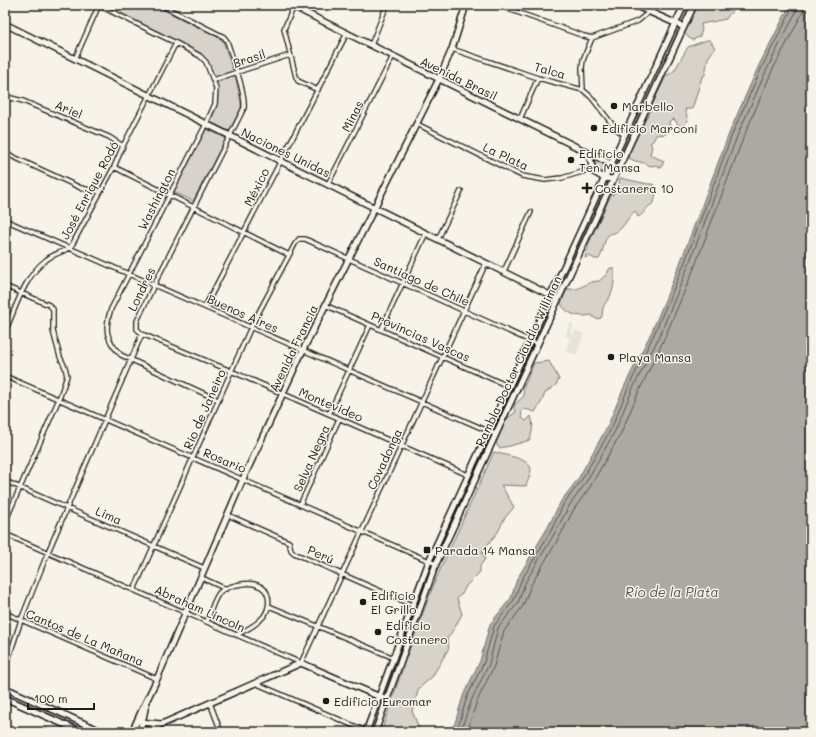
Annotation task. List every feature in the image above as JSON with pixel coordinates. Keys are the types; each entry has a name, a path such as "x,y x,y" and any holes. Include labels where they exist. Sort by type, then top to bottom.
{"street":[{"path":"75,59 99,5"},
{"name":"Washington","path":"99,5 200,56 206,62 216,88 215,104 206,124 111,309 106,323 108,336 113,347 121,355 218,400"},
{"name":"Londres","path":"142,334 137,329 137,322 154,285 244,108 245,102 227,41 224,37 161,5"},
{"path":"371,45 387,5"},
{"name":"Avenida Francia","path":"132,732 146,704 200,577 282,394 439,79 452,49 466,5"},
{"path":"497,5 592,38 638,21 649,12"},
{"path":"634,5 684,27"},
{"name":"Rambla Doctor Claudio Williman","path":"366,732 429,561 684,5"},
{"name":"Rambla Doctor Claudio Williman","path":"375,732 436,564 694,5"},
{"path":"293,6 284,29 290,55 298,81 318,90"},
{"name":"Avenida Brasil","path":"293,6 586,153 612,164 617,170"},
{"name":"Naciones Unidas","path":"5,24 558,299"},
{"name":"México","path":"205,307 347,33"},
{"path":"592,38 583,60 582,68 584,90 616,129 625,135"},
{"name":"José Enrique Rodó","path":"5,332 27,282 35,270 46,260 72,245 114,167 123,146 176,43"},
{"name":"Talca","path":"452,49 538,78 584,90"},
{"name":"Brasil","path":"213,80 290,55"},
{"name":"Minas","path":"328,184 393,56"},
{"path":"520,119 538,78"},
{"name":"Ariel","path":"5,101 11,98 23,101 109,137 123,146"},
{"name":"La Plata","path":"416,124 522,176 545,180 562,178 592,167"},
{"path":"5,153 81,188 100,192"},
{"path":"586,153 590,158 594,172 604,178 613,178"},
{"path":"592,167 600,158"},
{"path":"114,167 288,255"},
{"path":"438,239 461,191"},
{"path":"504,271 531,212"},
{"name":"Buenos Aires","path":"5,220 496,434"},
{"path":"382,330 426,233"},
{"name":"Santiago de Chile","path":"299,239 305,239 349,258 537,344"},
{"name":"Rio de Janeiro","path":"134,590 251,327 288,255 299,239"},
{"name":"Covadonga","path":"301,663 486,262"},
{"path":"5,286 49,305 54,309 53,332 60,357 66,367 67,376 59,399 5,522"},
{"name":"Provincias Vascas","path":"326,304 508,386"},
{"name":"Selva Negra","path":"329,414 370,325"},
{"path":"5,664 48,552 142,334"},
{"name":"Montevideo","path":"142,334 231,371 468,475"},
{"name":"Rosario","path":"5,376 436,564"},
{"name":"Selva Negra","path":"300,505 339,419"},
{"name":"Lima","path":"5,481 204,568"},
{"name":"Perú","path":"228,515 289,542 291,550 294,553 412,605"},
{"name":"Abraham Lincoln","path":"5,534 387,700"},
{"path":"200,577 226,589"},
{"path":"207,622 212,607 220,593 226,589 241,584 260,585 264,589 269,599 269,606 264,616 254,626 236,635"},
{"path":"269,606 394,658"},
{"name":"Cantos de La Mañana","path":"5,613 157,679"},
{"path":"146,732 301,663"},
{"path":"255,683 366,732"},
{"path":"5,688 103,732"},
{"path":"5,698 81,732"},
{"path":"210,703 221,732"},
{"name":"Avenida Francia","path":"140,732 146,704"},
{"path":"136,724 143,722 162,724"}],"shaded area":[{"path":"104,5 154,5 219,38 223,41 233,71 215,77 208,62 200,53"},
{"path":"698,5 736,5 726,19 701,24 702,29 700,36 693,40 684,33"},
{"path":"676,30 677,34 617,163 615,164 614,162"},
{"path":"710,40 715,48 708,58 705,75 702,77 692,109 685,109 688,121 682,127 672,119 669,122 670,129 668,132 665,134 656,135 650,143 652,146 650,155 664,161 661,168 656,165 650,166 645,163 634,161 629,158 628,156 666,76 674,71 688,47"},
{"path":"235,75 241,108 229,131 210,122 217,103 218,94 216,83"},
{"path":"206,129 226,138 193,201 174,192"},
{"path":"598,162 606,164 607,166 603,174 597,172 595,169 595,165"},
{"path":"620,178 653,184 656,190 654,203 638,217 635,211 618,231 609,234 599,259 589,256 585,258 589,243 610,197 618,190"},
{"path":"605,181 608,183 558,289 556,288"},
{"path":"610,268 614,268 613,288 604,306 601,318 596,319 591,315 582,316 570,313 563,307 561,304 567,289 577,289 591,282 599,281 606,275"},
{"path":"570,323 574,325 570,333 574,334 575,330 584,334 576,355 565,351 570,339 565,336"},
{"path":"530,345 533,345 533,347 497,424 494,426"},
{"path":"549,361 559,379 556,385 545,393 535,412 525,409 521,415 526,421 531,416 533,425 530,440 499,448 496,443 506,419 516,412 514,408 515,404 524,396 523,389 534,363"},
{"path":"488,438 490,439 489,442 438,554 434,557"},
{"path":"494,452 522,460 530,466 531,472 526,486 501,485 514,507 504,519 498,532 482,551 485,559 480,566 480,572 466,586 462,594 457,598 462,614 447,639 449,648 432,677 419,688 412,711 419,728 418,732 381,732 435,581"},
{"path":"429,567 431,569 430,572 388,690 385,693 385,689"},
{"path":"5,691 98,732 86,732 5,695"}],"water":[{"name":"Río de la Plata","path":"790,5 811,5 811,732 450,732 455,723 463,696 480,661 490,624 511,598 517,579 548,527 561,501 578,479 607,427 625,385 652,331 679,266 730,131 759,65"}],"place":[{"name":"Marbello","path":"614,106"},
{"name":"Edificio Marconi","path":"594,128"},
{"name":"Edificio Ten Mansa","path":"571,160"},
{"name":"Costanera 10","path":"587,188"},
{"name":"Playa Mansa","path":"611,357"},
{"name":"Parada 14 Mansa","path":"427,550"},
{"name":"Edificio El Grillo","path":"363,602"},
{"name":"Edificio Costanero","path":"378,632"},
{"name":"Edificio Euromar","path":"326,701"}]}
